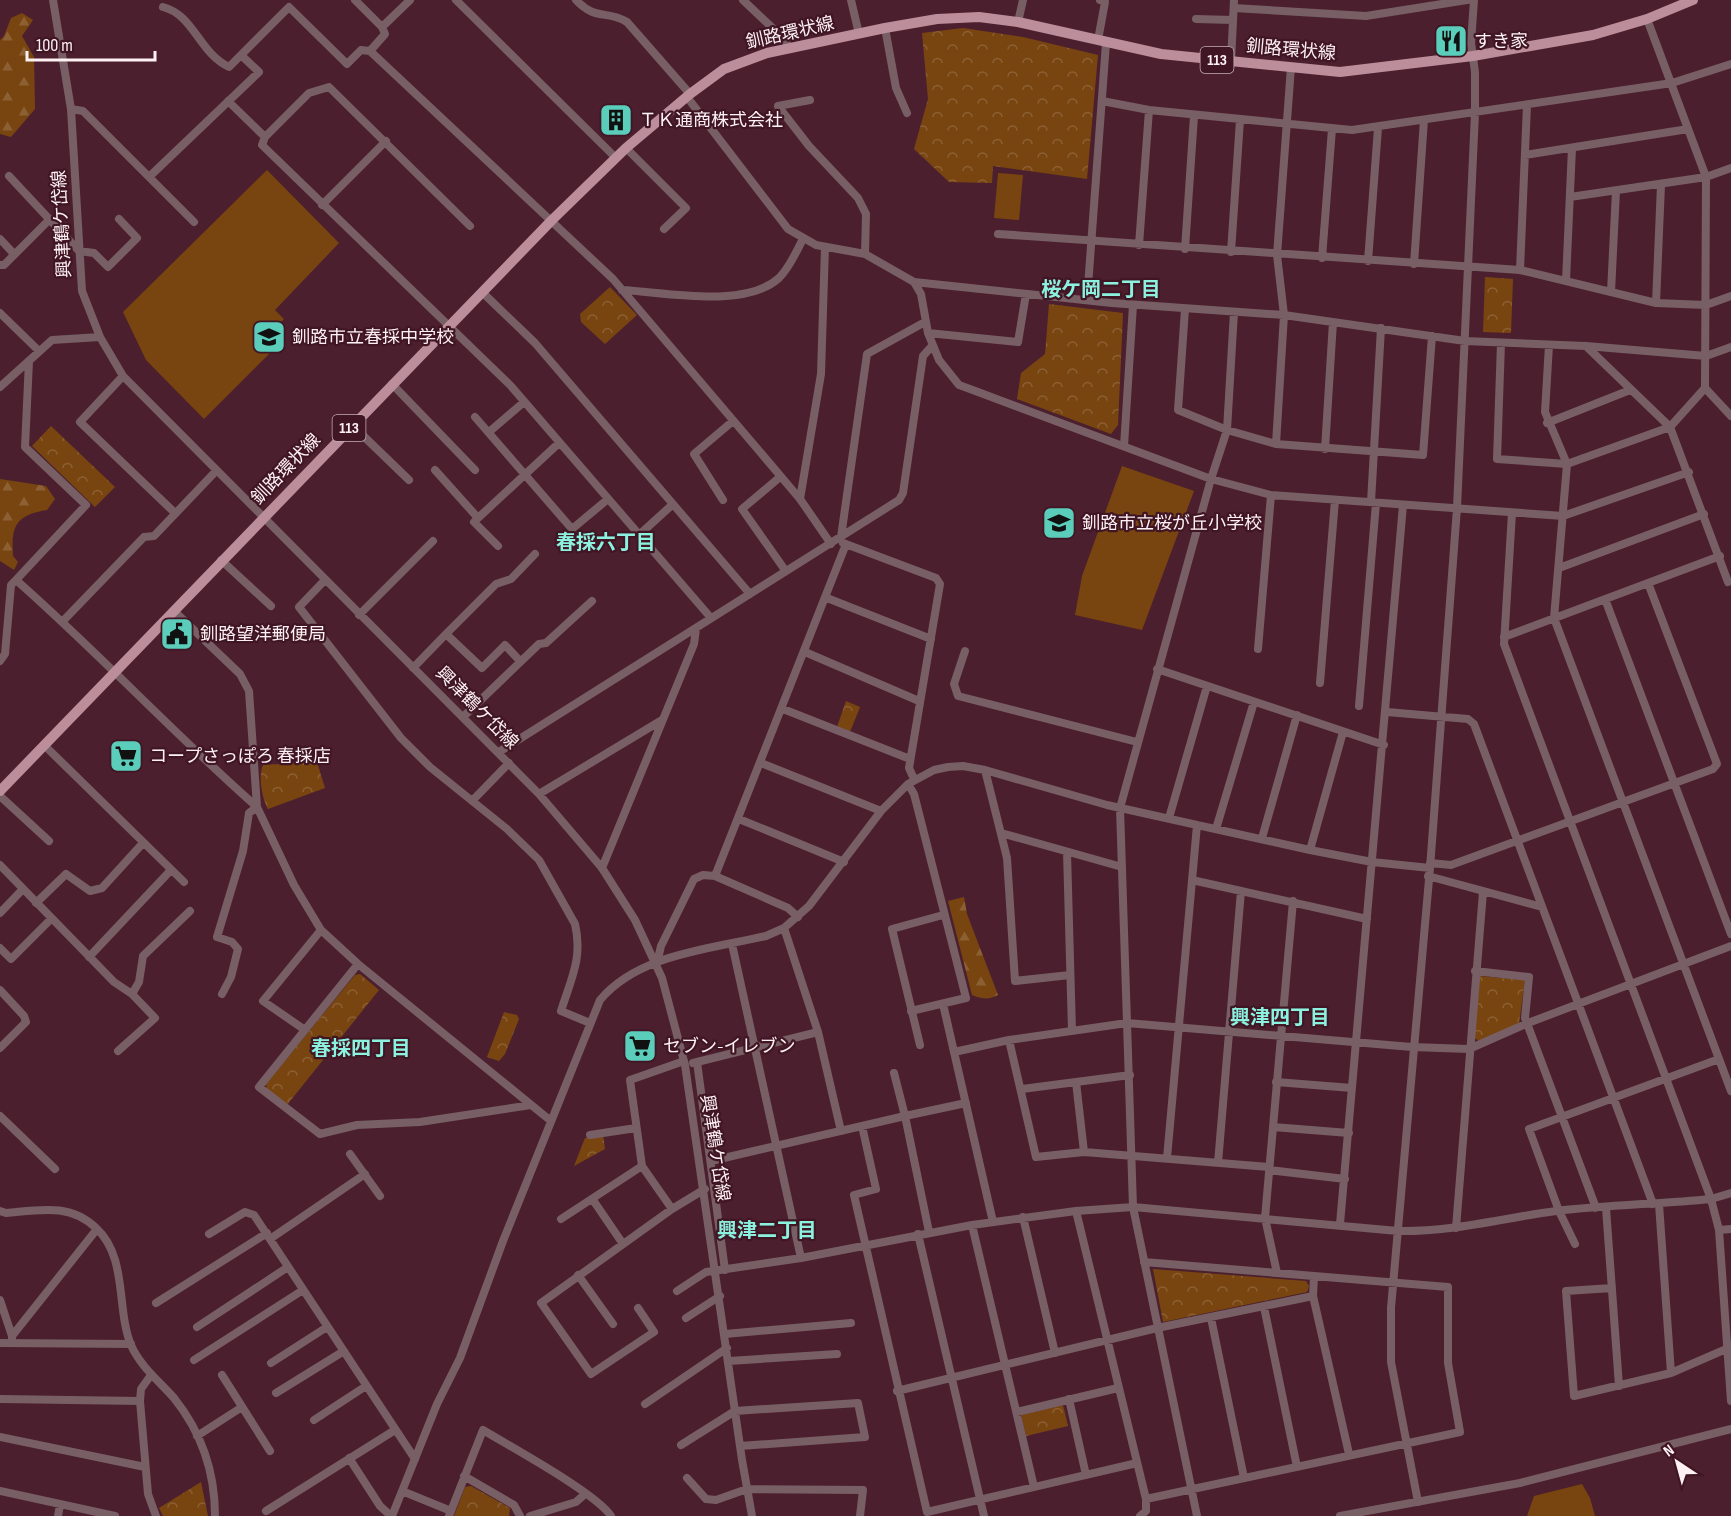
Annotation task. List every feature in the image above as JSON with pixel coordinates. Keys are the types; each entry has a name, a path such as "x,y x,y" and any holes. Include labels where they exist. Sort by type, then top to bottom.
{"main road":[{"name":"釧路環状線","path":"0,793 262,517 552,220 626,148 688,95 710,78 741,62 885,28 937,19 968,17 1018,22 1161,54 1340,72 1473,56 1593,35 1647,19 1693,0"}],"street":[{"name":"興津鶴ケ岱線","path":"53,0 71,109 82,291 100,337 123,376 324,581 540,794 602,868 635,920 657,963 685,1063 705,1189 721,1270 720,1296 752,1516"},
{"path":"355,0 382,27 385,34 370,51"},
{"path":"382,27 410,0"},
{"path":"456,0 616,158"},
{"path":"576,0 592,14 618,16 627,22 688,95 789,229 803,239 825,247 865,254 914,282 1133,305 1284,315 1381,327 1465,341 1586,346 1706,356 1731,347"},
{"path":"743,0 784,39 790,49"},
{"path":"851,0 859,34"},
{"path":"1018,22 1023,0"},
{"path":"1087,300 1102,101 1102,41 1105,2 1100,0"},
{"path":"1231,62 1234,4 1366,16 1428,3 1467,0"},
{"path":"1418,1502 1391,1362 1393,1282 1429,869 1457,508 1475,113 1471,11 1474,0"},
{"path":"163,7 181,15 196,38 220,63 229,67 289,7 347,64 361,50 370,51 543,215 552,220 622,290 780,477 838,541 936,578 940,584 909,768 910,782 966,998 911,1011"},
{"path":"1197,19 1233,20"},
{"path":"1647,19 1707,177 1706,388 1731,416"},
{"path":"885,28 896,88 907,113"},
{"path":"149,177 259,72 241,55"},
{"path":"1102,101 1194,116 1332,129 1378,128 1672,83 1731,64"},
{"path":"1276,444 1284,315 1277,255 1291,67"},
{"path":"470,226 329,87 309,93 265,137 262,145 449,325 524,402 711,618"},
{"path":"810,100 778,106 809,146 858,198 866,214 865,254"},
{"path":"228,101 265,137"},
{"path":"1520,270 1527,105"},
{"path":"71,109 83,111 194,222"},
{"path":"1139,246 1149,110"},
{"path":"1185,249 1194,116"},
{"path":"1231,252 1240,120"},
{"path":"1414,264 1424,120"},
{"path":"1368,261 1378,128"},
{"path":"1322,258 1332,129"},
{"path":"1525,155 1688,129"},
{"path":"322,205 386,141"},
{"path":"626,148 686,208 664,229"},
{"path":"1566,281 1572,148"},
{"path":"1570,197 1707,177 1731,168"},
{"path":"9,176 79,251 94,253 108,267 137,238 119,219"},
{"path":"1656,303 1661,185"},
{"path":"1611,292 1616,190"},
{"path":"0,265 50,219"},
{"path":"998,234 1139,246 1520,270 1656,303 1706,305 1731,296"},
{"path":"0,239 14,254"},
{"path":"622,290 718,296 750,293 777,280 785,272 803,239"},
{"path":"800,500 821,374 825,247"},
{"path":"914,282 921,294 925,322 932,346 939,360 959,385 1211,479 1271,495 1563,516 1689,472"},
{"path":"482,292 534,343 750,594"},
{"path":"928,333 1018,342 1026,294"},
{"path":"1124,446 1133,305"},
{"path":"1185,309 1178,410 1227,430 1276,444 1423,455 1432,336"},
{"path":"1197,1516 1133,1207 1120,808 1157,669 1227,430 1234,312"},
{"path":"0,313 39,351"},
{"path":"715,876 826,598 838,541 867,354 925,322"},
{"path":"1325,449 1333,322"},
{"path":"1359,706 1374,503 1374,452 1381,327"},
{"path":"2,381 29,361 52,339 100,337"},
{"path":"1501,343 1497,459 1567,464 1670,426 1706,388"},
{"path":"1549,345 1545,412 1547,423 1567,464 1554,618 1731,1091"},
{"path":"499,752 696,629 785,570 838,541 899,500 903,493 923,356 932,346"},
{"path":"1586,346 1670,426 1728,582"},
{"path":"0,662 5,654 11,585 86,505 25,447 29,361"},
{"path":"123,376 80,422 175,513"},
{"path":"392,384 475,470"},
{"path":"1547,423 1630,390"},
{"path":"489,432 524,402"},
{"path":"475,417 572,529 608,499"},
{"path":"723,500 694,454 733,421"},
{"path":"352,425 409,480"},
{"path":"498,546 474,522 523,474 559,443"},
{"path":"435,470 478,518"},
{"path":"63,621 144,537 154,536 216,471"},
{"path":"780,477 742,509 785,570"},
{"path":"1258,650 1271,495"},
{"path":"1320,683 1335,500"},
{"path":"639,536 673,504"},
{"path":"1340,1224 1387,712 1403,505"},
{"path":"1512,513 1504,644 1711,1199 1719,1230 1731,1401"},
{"path":"1559,568 1704,514"},
{"path":"359,615 433,541"},
{"path":"413,668 496,584 511,579 535,554"},
{"path":"1504,637 1720,556"},
{"path":"221,560 271,606"},
{"path":"16,580 63,621 210,765 257,807"},
{"path":"324,581 299,608 401,738 430,767 507,829 539,860 575,924 580,952 561,1011 590,1023"},
{"path":"1429,869 1451,865 1518,842 1713,769 1717,764 1648,583"},
{"path":"826,598 931,639"},
{"path":"1605,599 1731,934"},
{"path":"463,717 520,661 539,644 546,643 592,601"},
{"path":"174,611 240,674 249,691 257,807 294,885 321,930 358,964 551,1121"},
{"path":"602,868 694,644 696,629"},
{"path":"446,634 482,668 505,645 520,661"},
{"path":"965,651 954,684 958,696 1137,742"},
{"path":"805,652 919,701"},
{"path":"1157,669 1384,745"},
{"path":"1169,818 1207,686"},
{"path":"1216,829 1254,702"},
{"path":"783,709 910,759"},
{"path":"1387,712 1468,719 1474,724 1656,1204 1671,1373"},
{"path":"1262,838 1297,715"},
{"path":"540,794 662,720"},
{"path":"1310,850 1343,732"},
{"path":"44,745 184,882"},
{"path":"472,801 509,763"},
{"path":"761,763 882,811"},
{"path":"349,1458 380,1506 392,1516 460,1358 600,1000 611,987 657,963 766,936 784,928 798,917 844,862 882,811 910,782 948,767 963,766 985,770 1120,808 1310,850 1372,862 1429,869 1483,892 1542,907"},
{"path":"985,770 1006,858 1015,981 1070,975"},
{"path":"0,793 49,841"},
{"path":"222,994 231,977 238,949 232,942 217,937 243,851 249,813 257,807"},
{"path":"739,819 844,862"},
{"path":"1167,1158 1197,825"},
{"path":"1001,833 1122,867"},
{"path":"36,903 66,874 90,891 102,888 143,843"},
{"path":"1067,852 1072,1031"},
{"path":"0,865 114,982 132,994 155,1018 118,1051"},
{"path":"89,957 171,870"},
{"path":"657,963 661,946 694,879 703,875 715,876 788,908 798,917"},
{"path":"1192,880 1367,919"},
{"path":"0,913 23,889"},
{"path":"1218,1163 1241,891"},
{"path":"1456,1228 1483,892"},
{"path":"1277,1273 1265,1218 1293,901"},
{"path":"132,994 139,982 144,956 190,911"},
{"path":"920,1045 892,929 943,915"},
{"path":"0,948 11,959 51,919"},
{"path":"784,928 818,1032 841,1131"},
{"path":"304,1030 263,1001 321,930"},
{"path":"732,944 778,1144 801,1258"},
{"path":"954,1052 1010,1040 1127,1023 1412,1047 1469,1049 1528,1023 1731,946"},
{"path":"358,964 259,1087 320,1134 357,1125 420,1122 531,1105"},
{"path":"1475,971 1529,977 1525,1018 1596,1208"},
{"path":"0,990 24,1016 26,1022 0,1048"},
{"path":"943,1004 993,1222"},
{"path":"672,1209 642,1166 630,1080 685,1063 818,1032"},
{"path":"1010,1040 1036,1157 1084,1152 1131,1155 1344,1179"},
{"path":"1575,1244 1559,1210 1529,1129 1719,1059"},
{"path":"697,1062 711,1161 721,1270"},
{"path":"894,1073 929,1232"},
{"path":"1022,1089 1130,1075"},
{"path":"1076,1082 1084,1152"},
{"path":"1276,1082 1352,1088"},
{"path":"711,1161 966,1102"},
{"path":"0,1116 55,1169"},
{"path":"862,1126 876,1190 854,1195 897,1390 927,1512 1137,1463"},
{"path":"590,1135 636,1128"},
{"path":"1273,1128 1349,1133"},
{"path":"350,1154 380,1196"},
{"path":"561,1220 642,1166"},
{"path":"156,1303 268,1236 365,1174"},
{"path":"638,1308 654,1332 591,1374 541,1303 672,1209 705,1189"},
{"path":"677,1291 706,1272 801,1258 929,1232 1076,1211 1133,1207 1398,1231 1434,1232 1497,1219 1559,1210 1711,1199 1731,1193"},
{"path":"593,1200 623,1244"},
{"path":"0,1211 6,1213 54,1208 68,1210 97,1229 114,1259 131,1344 152,1375 174,1398 197,1436 210,1466 215,1488 215,1516"},
{"path":"1606,1208 1619,1386"},
{"path":"209,1234 237,1216 250,1211 415,1459"},
{"path":"1076,1211 1146,1499 1146,1511 1140,1516"},
{"path":"1023,1217 1055,1353"},
{"path":"972,1225 1034,1487"},
{"path":"12,1339 97,1229"},
{"path":"1719,1230 1731,1229"},
{"path":"918,1234 984,1516"},
{"path":"1144,1262 1448,1287 1448,1363 1460,1432 1348,1454 1146,1499"},
{"path":"196,1327 288,1267"},
{"path":"578,1275 613,1324"},
{"path":"1314,1276 1313,1296 1348,1454"},
{"path":"1612,1288 1566,1291 1574,1396 1671,1373 1729,1348"},
{"path":"194,1360 303,1290"},
{"path":"686,1318 720,1296"},
{"path":"897,1390 1157,1328 1313,1296"},
{"path":"0,1300 12,1339"},
{"path":"1264,1307 1297,1467"},
{"path":"1211,1318 1244,1478"},
{"path":"725,1334 851,1323"},
{"path":"271,1363 327,1327"},
{"path":"0,1343 12,1339 131,1344"},
{"path":"645,1404 727,1348"},
{"path":"276,1393 344,1352"},
{"path":"729,1361 837,1354"},
{"path":"152,1375 141,1389 140,1401 148,1494 156,1516"},
{"path":"222,1375 270,1451"},
{"path":"314,1420 366,1386"},
{"path":"1017,1412 1118,1388"},
{"path":"1069,1399 1086,1475"},
{"path":"0,1400 140,1401"},
{"path":"681,1445 735,1411 858,1403 865,1437 740,1446"},
{"path":"197,1436 242,1407"},
{"path":"1340,1516 1520,1483 1731,1429"},
{"path":"266,1511 395,1430"},
{"path":"402,1491 450,1513 483,1430 606,1508 611,1516"},
{"path":"0,1437 145,1467"},
{"path":"464,1476 514,1504 520,1516"},
{"path":"687,1478 706,1500 716,1500 747,1489 863,1490 860,1516"},
{"path":"0,1491 115,1516"},
{"path":"530,1516 576,1502 585,1494"},
{"path":"58,1516 60,1505"}],"green space":[{"path":"22,13 33,20 22,36 34,57 35,109 11,137 0,134 0,40 11,18"},
{"path":"963,28 1023,37 1098,55 1087,179 993,166 992,183 949,182 914,149 928,99 922,33"},
{"path":"267,170 339,243 275,310 284,319 263,341 273,350 204,419 146,360 123,312"},
{"path":"998,173 1023,175 1019,220 994,218"},
{"path":"1485,277 1513,279 1511,333 1483,332"},
{"path":"610,287 637,315 605,344 581,322 580,314"},
{"path":"1049,304 1123,313 1118,425 1111,434 1017,399 1021,373 1045,354"},
{"path":"51,426 115,487 95,507 32,446"},
{"path":"1122,466 1194,491 1142,630 1075,615 1082,576"},
{"path":"0,479 46,486 55,499 47,510 28,515 17,524 13,537 13,556 18,562 14,570 0,561"},
{"path":"846,701 860,707 850,732 837,727"},
{"path":"317,762 325,788 268,809 261,787 263,765"},
{"path":"964,897 967,914 998,995 992,998 972,995 948,901"},
{"path":"360,974 379,990 287,1105 267,1090 266,1084 355,975"},
{"path":"1479,976 1525,980 1519,1024 1479,1041 1473,1037"},
{"path":"504,1012 517,1015 519,1019 505,1054 499,1061 487,1057"},
{"path":"603,1135 605,1149 574,1166 585,1138"},
{"path":"1153,1269 1306,1281 1309,1286 1307,1292 1163,1322"},
{"path":"1063,1405 1068,1426 1026,1436 1021,1415"},
{"path":"201,1482 208,1516 163,1516 159,1508"},
{"path":"1582,1484 1590,1498 1595,1516 1527,1516 1534,1496"},
{"path":"471,1486 510,1508 509,1516 454,1516 465,1487"}],"place":[{"name":"すき家","path":"1451,41"},
{"name":"ＴＫ通商株式会社","path":"616,120"},
{"name":"釧路市立春採中学校","path":"269,337"},
{"name":"釧路市立桜が丘小学校","path":"1059,523"},
{"name":"釧路望洋郵便局","path":"177,634"},
{"name":"コープさっぽろ 春採店","path":"126,756"},
{"name":"セブン-イレブン","path":"640,1046"}],"district":[{"name":"桜ケ岡二丁目","path":"1101,290"},
{"name":"春採六丁目","path":"606,543"},
{"name":"興津四丁目","path":"1280,1018"},
{"name":"春採四丁目","path":"361,1049"},
{"name":"興津二丁目","path":"767,1231"}]}
